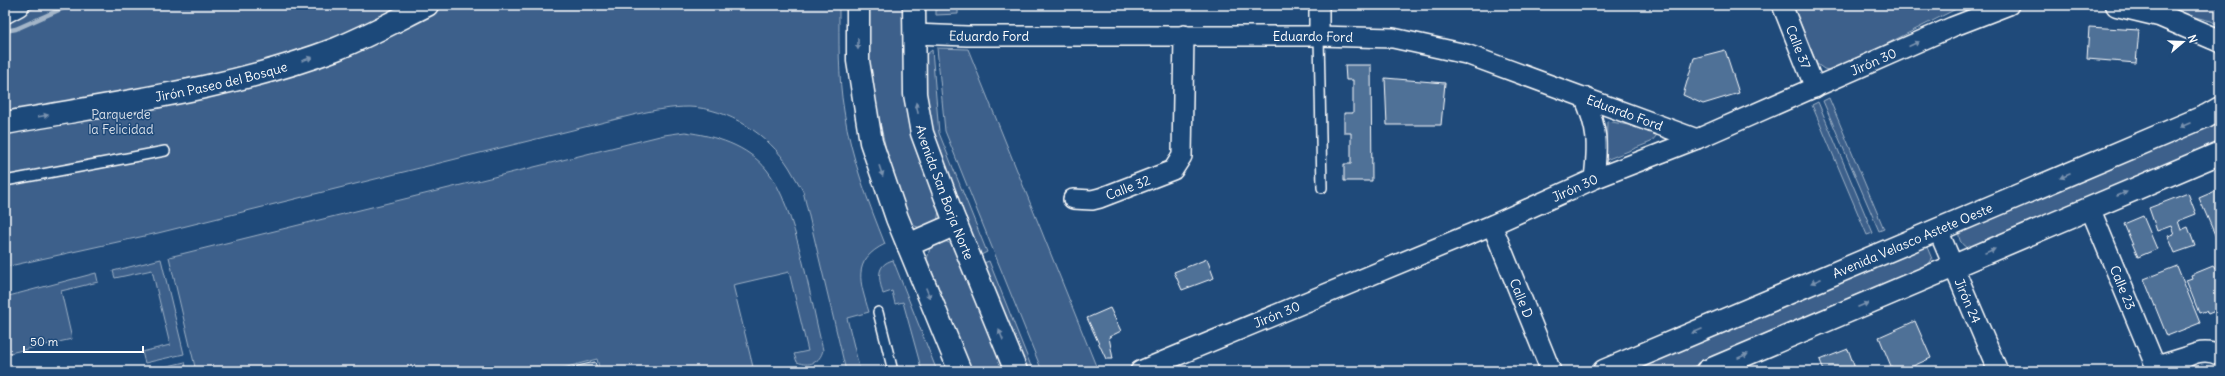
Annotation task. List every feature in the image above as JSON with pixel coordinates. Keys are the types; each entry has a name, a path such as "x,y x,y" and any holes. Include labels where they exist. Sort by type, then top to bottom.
{"street":[{"path":"5,12 18,5"},
{"name":"Jirón Paseo del Bosque","path":"5,122 204,87 279,68 336,49 378,31 427,5"},
{"path":"858,5 858,61 871,142 908,245 960,371"},
{"name":"Avenida San Borja Norte","path":"914,5 915,94 922,133 956,224 1016,371"},
{"path":"1319,5 1319,36"},
{"name":"Calle 37","path":"1782,5 1815,88"},
{"name":"Jirón 30","path":"1140,371 1492,225 1594,179 1696,139 1952,27 2009,5"},
{"path":"2117,5 2159,15 2220,41"},
{"name":"Eduardo Ford","path":"914,34 967,36 1184,35 1393,38 1466,54 1696,139"},
{"name":"Calle 32","path":"1073,199 1092,200 1100,198 1173,170 1179,163 1182,156 1184,35"},
{"path":"1584,97 1594,120 1597,151 1594,179"},
{"name":"Avenida Velasco Astete Oeste","path":"1604,371 1938,230 2220,108"},
{"path":"1707,371 2220,153"},
{"name":"Calle 23","path":"2090,208 2153,360 2179,361"},
{"path":"908,245 956,224"},
{"name":"Calle D","path":"1492,225 1551,371"},
{"name":"Jirón 24","path":"1938,230 1998,371"},
{"path":"2179,361 2220,342"},
{"path":"2179,361 2207,352 2220,356"}],"lane":[{"path":"1319,36 1322,188"},
{"path":"5,181 165,151"},
{"path":"878,312 893,371"}],"green space":[{"name":"Parque de la Felicidad","path":"42,5 839,5 840,71 842,98 847,128 861,179 885,244 874,251 867,258 861,273 861,282 869,312 847,318 860,371 846,371 803,191 791,170 781,155 770,144 746,125 718,112 689,107 657,110 637,114 158,233 5,267 5,20"},
{"path":"868,5 904,5 939,211 937,222 920,228 910,224 892,175 868,71"},
{"path":"936,5 958,5 958,14 936,15"},
{"path":"1793,5 1885,5 1956,9 1833,71 1824,69 1817,64"},
{"path":"2147,5 2220,5 2220,26 2211,21"},
{"path":"937,48 968,49 1096,366 1085,371 1042,371 945,131"},
{"path":"932,50 939,133 987,252 977,257 928,135 922,58"},
{"path":"1829,98 1884,229 1879,231 1823,101"},
{"path":"1818,102 1873,233 1867,235 1812,105"},
{"path":"2220,117 2220,144 1971,251 1960,241 1960,226"},
{"path":"1607,121 1649,129 1657,135 1651,142 1606,160"},
{"path":"685,132 719,139 740,148 759,161 767,170 777,186 794,230 808,282 823,350 817,361 810,364 797,362 794,354 808,351 789,272 733,285 754,371 600,371 597,359 552,371 196,371 169,257 664,135"},
{"path":"945,241 956,246 1006,371 972,371 927,259 930,248"},
{"path":"1917,247 1927,247 1932,259 1927,267 1683,371 1626,371"},
{"path":"161,259 184,354 145,363 142,352 170,345 152,270 115,278 113,271"},
{"path":"893,260 937,371 922,371 903,302 895,304 892,291 883,294 880,283 881,269 887,262"},
{"path":"989,261 1033,371 1024,371 981,264"},
{"path":"96,273 98,282 61,291 72,339 5,354 5,297"},
{"path":"185,362 187,371 147,371"}],"building":[{"path":"2089,27 2139,30 2136,63 2087,59"},
{"path":"1725,50 1739,93 1703,104 1683,95 1694,58"},
{"path":"1345,65 1371,65 1372,181 1344,181 1344,164 1351,164 1351,133 1344,133 1344,113 1353,113 1353,80 1346,80"},
{"path":"1385,78 1445,83 1441,125 1387,125"},
{"path":"2220,189 2220,243 2219,244 2199,198"},
{"path":"2188,193 2196,214 2178,221 2181,230 2188,227 2195,246 2175,253 2168,236 2174,234 2171,226 2157,231 2149,208"},
{"path":"2143,216 2157,249 2138,257 2124,224"},
{"path":"1207,259 1214,278 1182,290 1174,272"},
{"path":"2177,266 2200,323 2167,336 2144,279"},
{"path":"2213,266 2215,269 2220,267 2220,309 2208,314 2206,311 2199,313 2186,280 2192,278 2191,275"},
{"path":"1110,308 1121,331 1109,337 1113,359 1106,359 1087,318"},
{"path":"1915,321 1931,358 1902,371 1893,371 1879,337"},
{"path":"1848,349 1856,371 1824,371 1820,360"},
{"path":"595,362 598,371 556,371"}],"waterway":[{"path":"5,31 16,29 70,5"}]}
